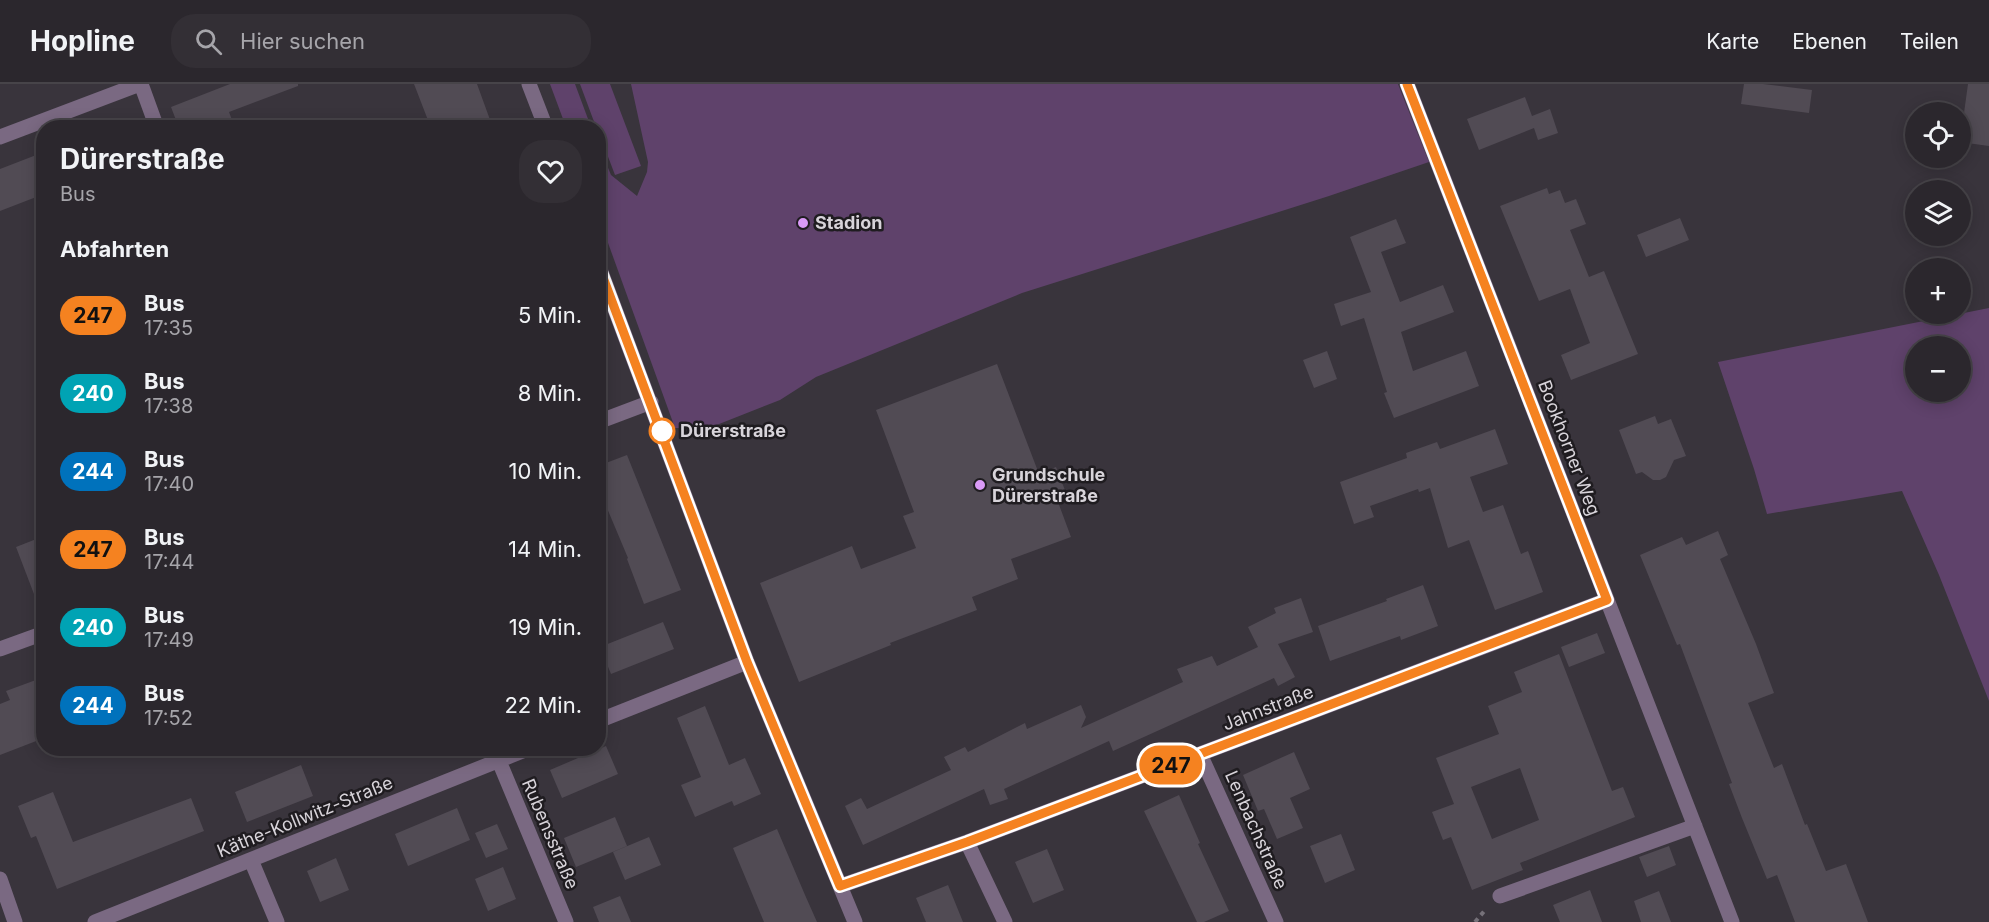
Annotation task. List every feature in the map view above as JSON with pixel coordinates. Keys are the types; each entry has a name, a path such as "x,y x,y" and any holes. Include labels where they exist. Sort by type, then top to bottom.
{"street":[{"path":"45,120 140,84 154,120"},
{"path":"530,84 543,120"},
{"name":"Bookhorner Weg","path":"1407,84 1732,922"},
{"path":"0,137 36,123"},
{"path":"606,285 747,662 855,922"},
{"path":"606,419 651,402"},
{"name":"Jahnstraße","path":"840,886 967,842 1607,600"},
{"path":"0,649 36,636"},
{"path":"606,718 747,662"},
{"name":"Lenbachstraße","path":"1200,754 1276,922"},
{"name":"Käthe-Kollwitz-Straße","path":"95,922 511,756"},
{"name":"Rubensstraße","path":"499,761 566,922"},
{"path":"1500,896 1695,826"},
{"path":"967,842 1005,922"},
{"path":"251,860 277,922"},
{"path":"0,879 15,922"}],"shaded area":[{"path":"550,84 575,84 588,120 563,120"},
{"path":"580,84 610,84 641,166 615,175 606,151 606,120 593,120"},
{"path":"631,84 1398,84 1429,162 1022,293 816,377 780,400 709,428 675,428 606,237 606,163 611,175 637,196 647,172 648,162"},
{"path":"1989,308 1989,701 1939,575 1902,491 1767,514 1718,362 1909,324 1971,324 1971,312"}],"building":[{"path":"230,84 298,84 298,86 229,112 232,120 176,120 171,107"},
{"path":"414,84 477,84 490,120 428,120"},
{"path":"1744,84 1812,90 1809,113 1741,104"},
{"path":"1968,84 1989,84 1989,146 1971,144 1971,102 1966,102"},
{"path":"1525,97 1532,116 1550,109 1558,133 1538,140 1534,128 1479,150 1467,119"},
{"path":"36,155 36,197 0,211 0,169"},
{"path":"1547,188 1549,194 1560,190 1565,203 1576,199 1586,224 1570,230 1589,277 1604,271 1638,354 1571,380 1561,355 1590,343 1570,289 1539,301 1500,206"},
{"path":"1680,218 1689,240 1646,257 1637,235"},
{"path":"1396,219 1406,243 1381,252 1400,302 1443,285 1454,312 1401,332 1413,371 1466,351 1479,386 1394,418 1384,393 1387,392 1364,318 1341,326 1334,304 1371,292 1350,237"},
{"path":"1327,351 1337,379 1314,388 1303,360"},
{"path":"997,364 1039,474 1056,467 1068,498 1058,502 1071,537 1011,559 1018,579 972,597 977,610 890,643 891,645 799,682 760,583 852,546 861,569 916,548 903,516 914,512 876,410"},
{"path":"1655,416 1658,424 1671,419 1686,456 1674,460 1666,477 1660,480 1653,480 1642,472 1636,474 1619,430"},
{"path":"1495,429 1508,464 1470,477 1483,512 1503,505 1521,554 1528,551 1543,592 1495,610 1469,540 1448,548 1430,488 1419,492 1418,489 1370,506 1374,517 1354,524 1340,482 1407,458 1406,453 1437,442 1440,449"},
{"path":"627,455 681,590 644,604 606,506 606,463"},
{"path":"1718,531 1728,555 1720,559 1774,693 1748,703 1774,768 1782,764 1805,825 1807,824 1826,871 1846,864 1868,922 1795,922 1777,875 1767,879 1729,784 1732,783 1680,644 1677,645 1640,555 1682,537 1686,545"},
{"path":"36,539 36,599 16,547"},
{"path":"1423,585 1438,626 1401,640 1400,636 1330,661 1318,626 1387,601 1386,599"},
{"path":"1301,598 1313,632 1278,644 1295,677 1278,686 1274,678 1113,751 1109,741 1004,789 1008,799 990,805 984,789 863,845 845,806 861,798 867,809 951,770 944,757 965,747 968,752 1025,723 1027,729 1081,705 1086,717 1081,728 1183,682 1177,669 1212,656 1217,666 1258,647 1248,627 1276,613 1274,608"},
{"path":"663,622 674,649 611,674 606,662 606,645"},
{"path":"1597,633 1605,653 1569,667 1561,647"},
{"path":"1559,654 1612,791 1623,787 1635,817 1520,863 1523,870 1472,890 1451,837 1443,840 1432,812 1454,804 1436,758 1499,734 1488,706 1522,692 1514,672","holes":["1520,768 1539,820 1492,839 1471,787"]},
{"path":"36,680 36,741 0,755 0,704 10,700 6,691"},
{"path":"705,706 729,765 745,758 761,794 734,806 732,801 695,817 681,785 701,777 677,718"},
{"path":"606,746 618,774 562,798 550,770 583,756 606,756"},
{"path":"1294,752 1310,789 1290,798 1303,828 1277,839 1264,809 1258,811 1243,775"},
{"path":"301,765 313,796 247,822 235,792"},
{"path":"53,792 73,842 191,798 204,831 57,889 36,836 31,838 18,806"},
{"path":"1179,795 1200,843 1198,844 1229,911 1204,922 1197,922 1144,811"},
{"path":"457,808 470,840 408,866 395,834"},
{"path":"615,817 627,846 576,867 564,838"},
{"path":"497,824 508,849 486,858 475,833"},
{"path":"777,829 817,922 764,922 733,848"},
{"path":"1341,834 1355,870 1325,883 1310,846"},
{"path":"649,837 661,865 625,880 613,852"},
{"path":"1669,846 1676,865 1647,877 1639,857"},
{"path":"1047,849 1064,890 1033,903 1015,862"},
{"path":"336,858 349,890 320,902 307,871"},
{"path":"503,867 516,899 488,911 475,879"},
{"path":"948,885 963,922 926,922 916,898"},
{"path":"1590,890 1602,922 1560,922 1553,905"},
{"path":"1659,891 1671,922 1641,922 1634,901"},
{"path":"620,896 631,922 599,922 593,907"}],"bus line":[{"name":"247","path":"606,285 747,662 840,886 967,842 1607,600 1407,84"}],"place":[{"name":"Stadion","path":"803,223"},
{"name":"Dürerstraße","path":"662,431"},
{"name":"Grundschule Dürerstraße","path":"980,485"}]}
